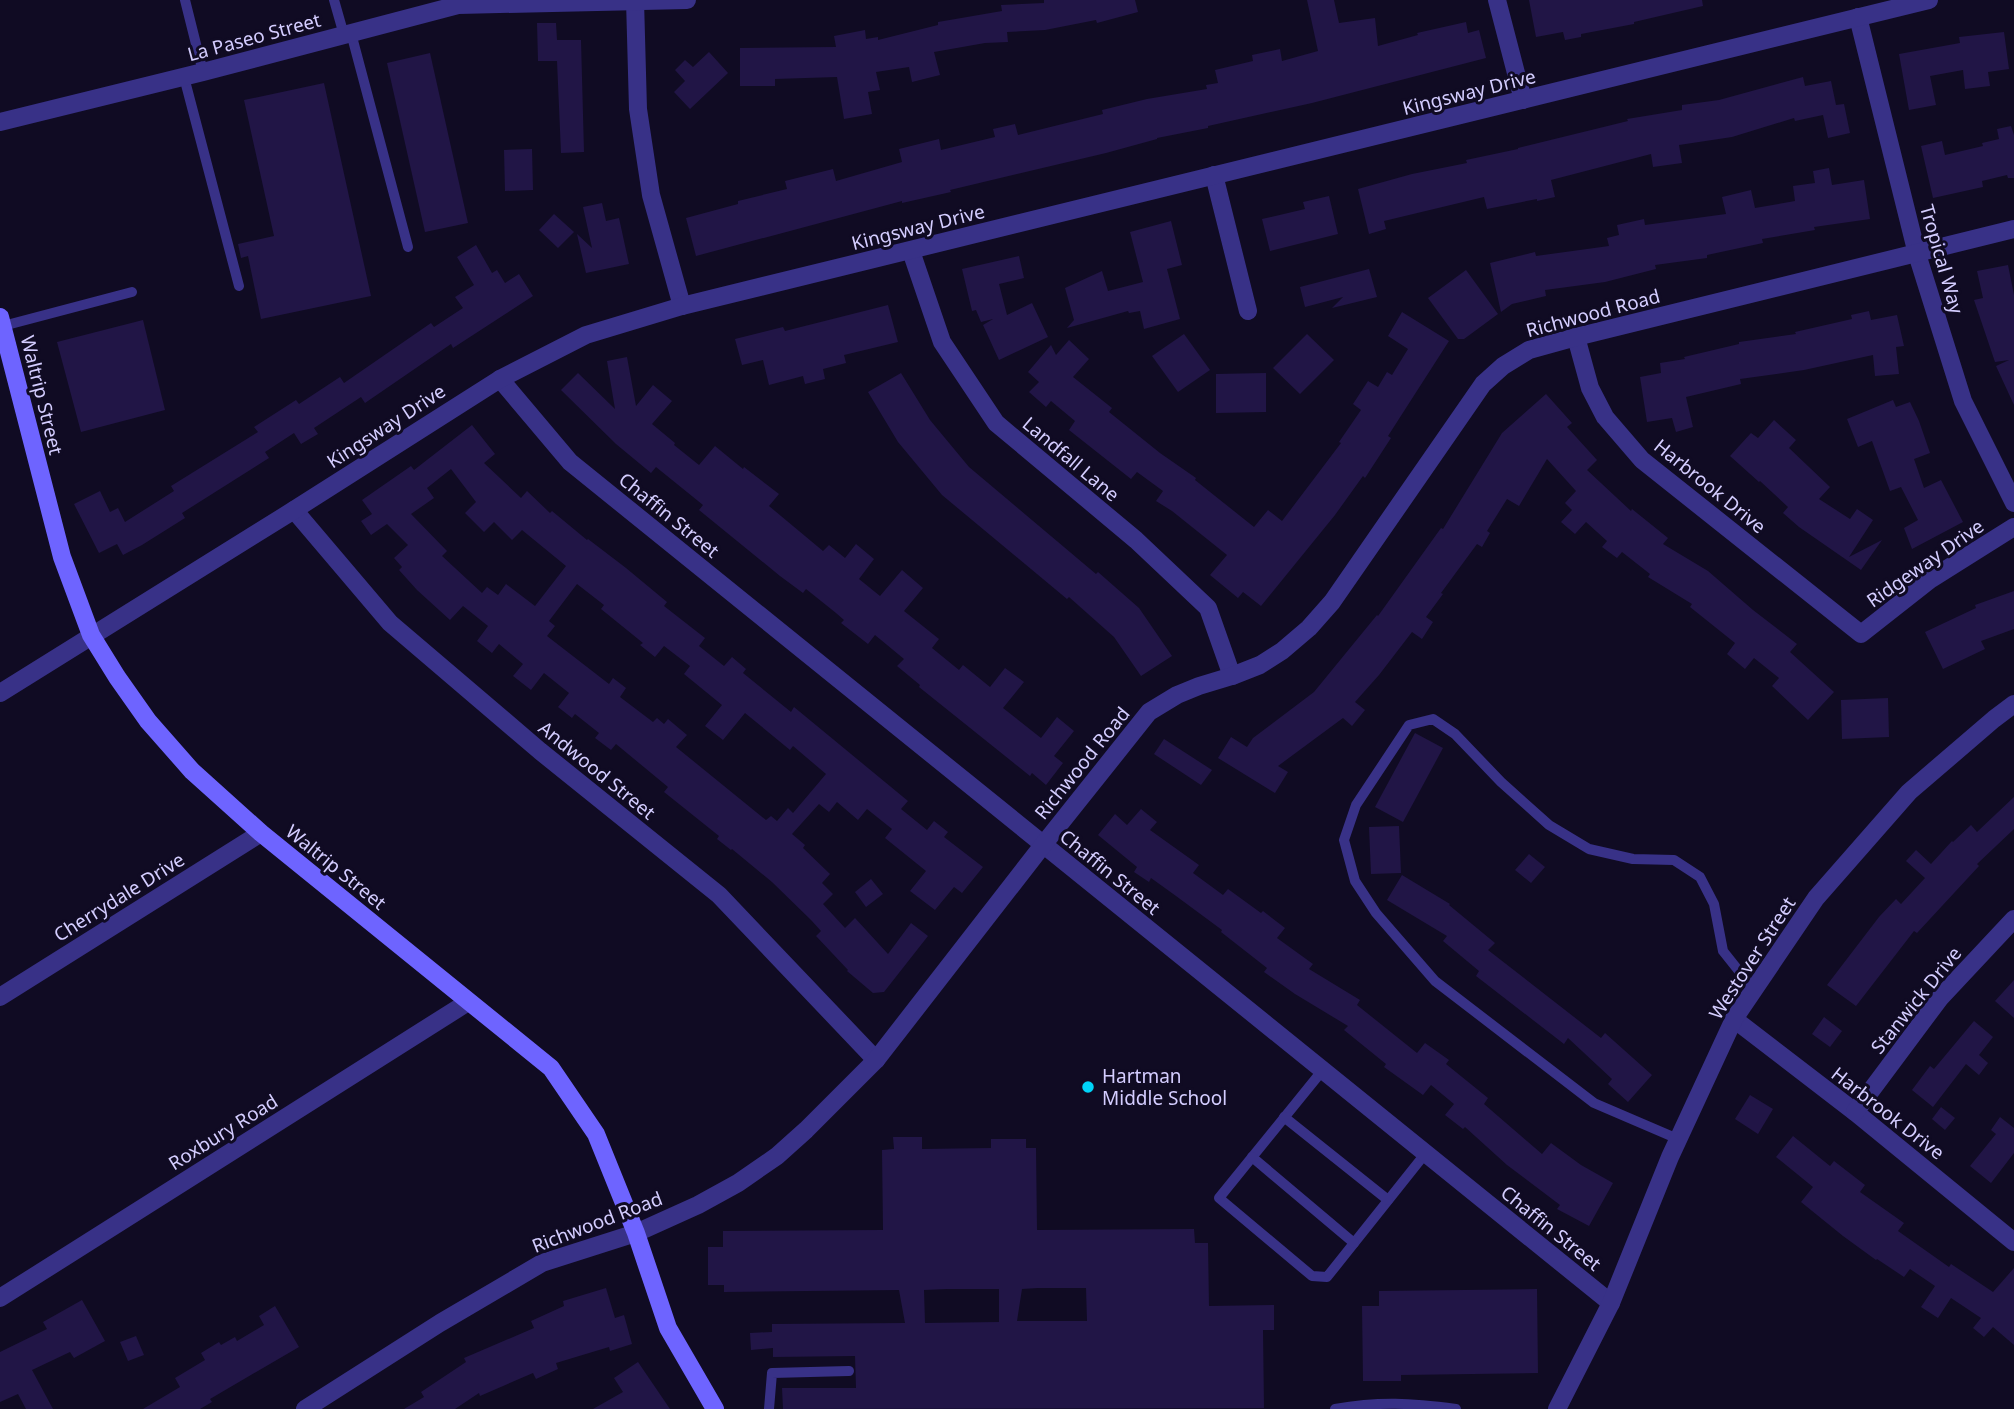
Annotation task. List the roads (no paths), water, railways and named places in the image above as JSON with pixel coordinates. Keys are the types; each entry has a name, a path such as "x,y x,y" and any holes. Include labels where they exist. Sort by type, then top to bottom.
{"street":[{"name":"La Paseo Street","path":"0,122 458,5 687,0"},
{"path":"1497,0 1523,100"},
{"name":"Kingsway Drive","path":"0,693 500,379 586,335 682,306 1929,0"},
{"path":"635,1 638,109 649,183 682,306"},
{"name":"Tropical Way","path":"1858,17 1917,254 1963,401 2014,503"},
{"path":"1214,175 1248,311"},
{"name":"Richwood Road","path":"304,1409 440,1323 542,1263 636,1233 698,1205 738,1183 777,1156 876,1060 1149,712 1177,695 1260,666 1309,628 1324,611 1483,384 1503,366 1529,350 1576,337 2014,229"},
{"name":"Landfall Lane","path":"911,251 942,342 996,423 1136,540 1209,608 1232,677"},
{"name":"Waltrip Street","path":"1,321 62,557 91,635 117,677 148,721 192,771 261,832 551,1068 596,1134 636,1233 668,1328 715,1409"},
{"name":"Harbrook Drive","path":"1576,337 1590,388 1605,417 1642,460 1861,634"},
{"name":"Chaffin Street","path":"500,379 570,462 1611,1303"},
{"name":"Andwood Street","path":"294,510 390,623 540,751 719,895 876,1060"},
{"name":"Ridgeway Drive","path":"1861,634 1931,579 2014,527"},
{"name":"Westover Street","path":"1557,1409 1611,1303 1678,1139 1734,1019 1816,898 1909,792 2014,704"},
{"name":"Cherrydale Drive","path":"0,997 261,832"},
{"name":"Stanwick Drive","path":"1855,1112 1940,998 2014,919"},
{"name":"Roxbury Road","path":"0,1298 468,1002"},
{"name":"Harbrook Drive","path":"1734,1019 2011,1232"}],"lane":[{"path":"185,0 203,72"},
{"path":"334,0 348,34 408,247"},
{"path":"184,77 239,286"},
{"path":"1,321 132,292"},
{"path":"1678,1139 1594,1103 1435,981 1376,913 1355,881 1345,840 1356,805 1409,725 1433,719 1455,734 1501,782 1549,825 1589,849 1633,859 1674,860 1700,877 1714,904 1723,951 1754,990"},
{"path":"1322,1071 1219,1198 1312,1276 1327,1277 1425,1154"},
{"path":"1284,1117 1388,1200"},
{"path":"1252,1157 1354,1243"},
{"path":"769,1409 772,1373 849,1371"},
{"path":"1335,1409 1390,1402 1456,1409"}],"place":[{"name":"Hartman Middle School","path":"1088,1087"}]}
